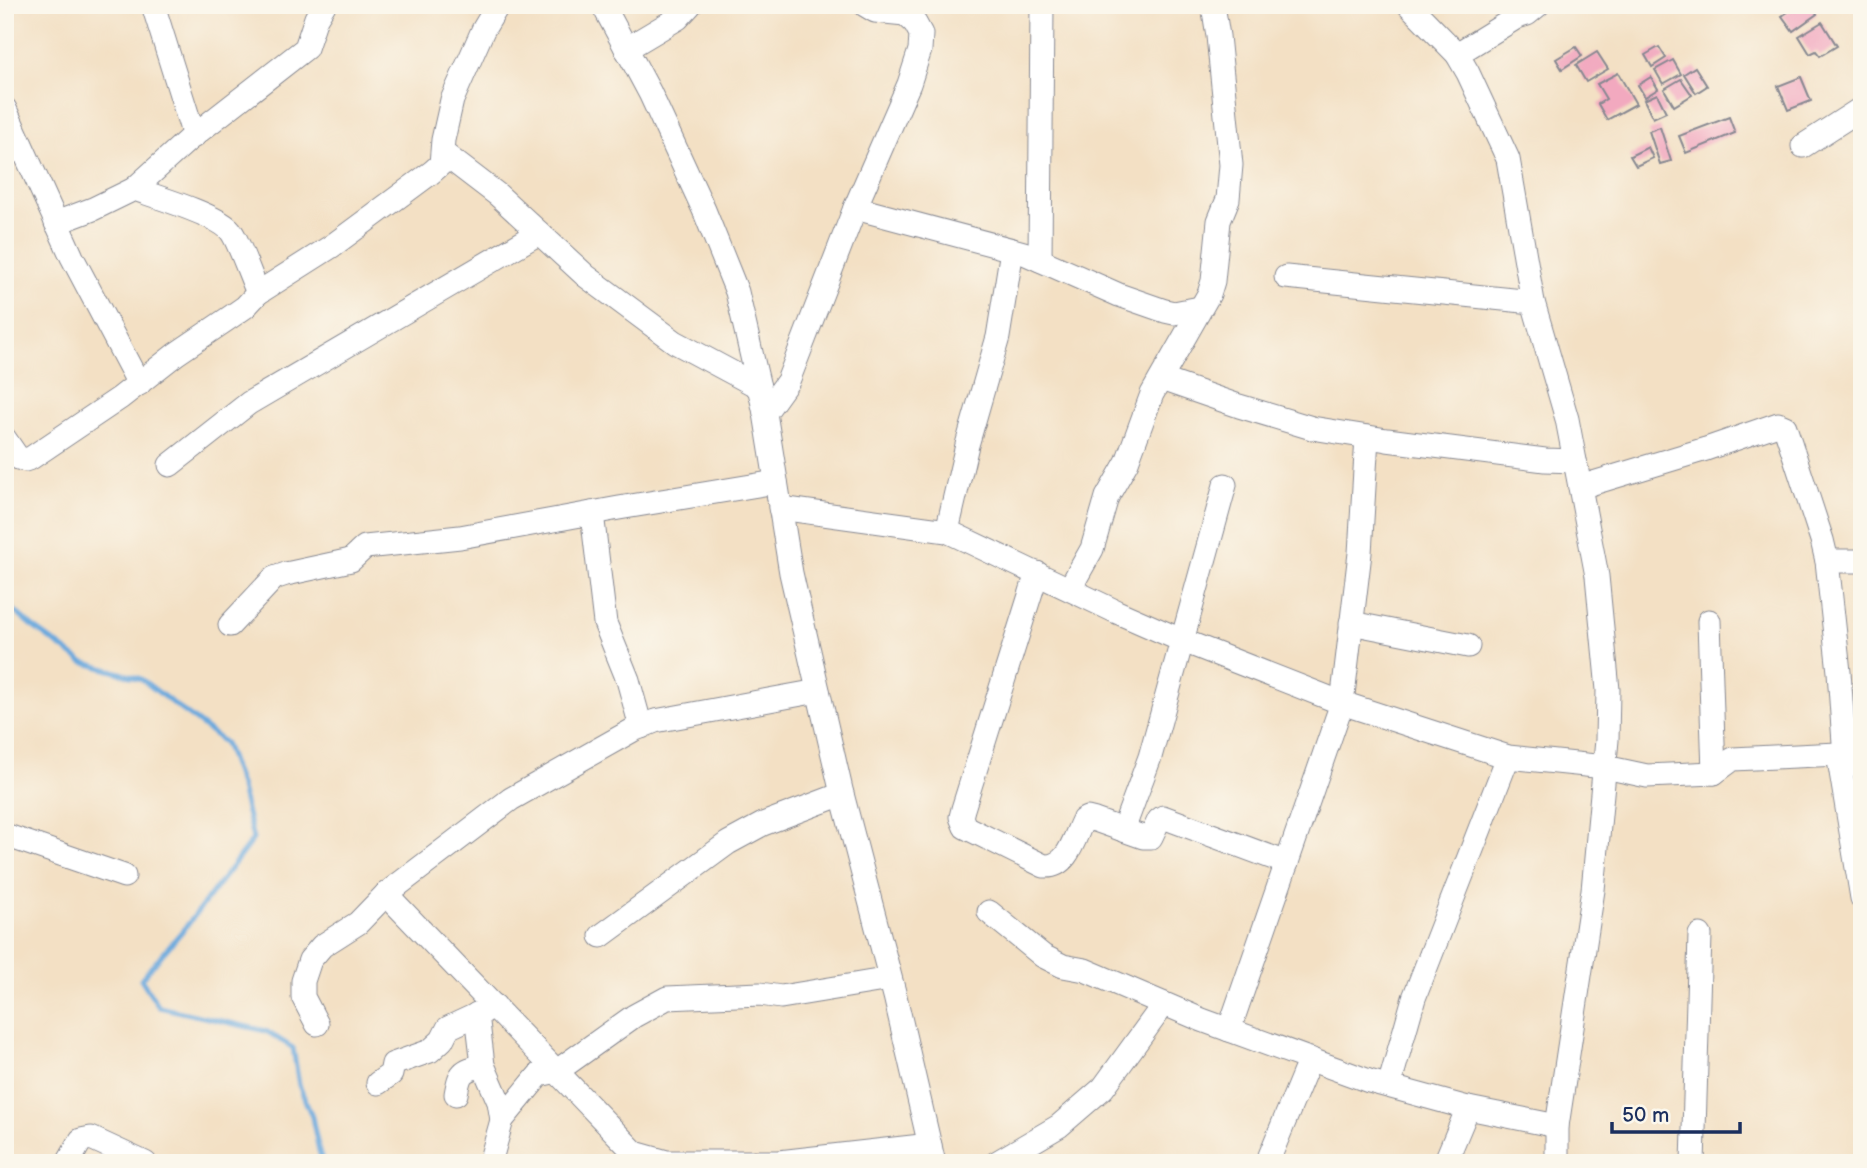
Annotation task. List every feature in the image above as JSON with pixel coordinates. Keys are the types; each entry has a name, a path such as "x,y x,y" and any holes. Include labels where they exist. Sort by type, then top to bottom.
{"street":[{"path":"153,5 194,136"},
{"path":"56,223 134,189 194,136 306,48 316,18 324,5"},
{"path":"5,439 18,458 31,458 239,312 258,293 332,246 432,172 441,163 452,100 483,30 498,5"},
{"path":"386,894 486,1010 557,1071 635,1153 667,1162 779,1162 932,1154 842,794 791,573 765,413 737,292 650,93 603,5"},
{"path":"626,49 678,18 690,5"},
{"path":"765,413 788,381 855,208 909,84 920,50 921,34 915,23 905,14 875,11 864,5"},
{"path":"1040,260 1042,5"},
{"path":"1070,588 1091,549 1107,496 1127,462 1152,394 1209,294 1213,281 1219,226 1228,199 1231,165 1213,5"},
{"path":"1409,5 1457,54 1508,159 1533,302 1567,419 1597,576 1608,690 1605,767 1593,890 1557,1126 1557,1163"},
{"path":"1457,54 1538,5"},
{"path":"1802,146 1862,108"},
{"path":"5,109 72,257 139,384"},
{"path":"443,153 498,195 586,276 675,342 759,387"},
{"path":"134,189 199,213 231,230 258,293"},
{"path":"855,208 1012,250 1119,295 1165,311 1174,313 1200,308"},
{"path":"170,465 249,403 539,233"},
{"path":"947,531 967,445 998,337 1012,250"},
{"path":"1286,277 1533,302"},
{"path":"1161,379 1312,428 1545,460 1575,461"},
{"path":"1580,487 1778,425 1785,427 1827,561 1862,898"},
{"path":"1229,1030 1342,704 1360,553 1367,437"},
{"path":"230,625 274,578 351,560 365,547 460,537 776,482"},
{"path":"1123,830 1150,757 1225,485"},
{"path":"780,508 947,531 1181,640 1342,704 1508,757 1605,767 1647,776 1714,773 1732,759 1848,759"},
{"path":"592,513 605,624 628,680 641,727"},
{"path":"1827,561 1862,561"},
{"path":"1037,573 961,817 965,827 1044,866 1053,867 1063,861 1083,820 1087,818 1143,838 1151,838 1163,817 1287,863"},
{"path":"1709,621 1714,773"},
{"path":"1352,623 1468,646"},
{"path":"317,1024 303,997 303,981 310,960 322,946 358,923 386,894 511,799 655,721 818,691"},
{"path":"1389,1086 1414,998 1508,757"},
{"path":"601,936 729,843 763,824 842,794"},
{"path":"5,835 124,876"},
{"path":"989,912 1043,956 1063,966 1085,970 1229,1030 1369,1081 1468,1108 1557,1126"},
{"path":"1693,1163 1700,935"},
{"path":"490,1163 502,1120 539,1075 557,1071 634,1016 667,998 761,994 781,997 890,979"},
{"path":"996,1163 1059,1126 1103,1088 1164,1004"},
{"path":"486,1010 483,1065 499,1102 502,1120"},
{"path":"378,1083 391,1073 393,1064 430,1051 442,1040 448,1028 486,1010"},
{"path":"1267,1163 1310,1059"},
{"path":"456,1094 459,1077 465,1070 483,1065"},
{"path":"1446,1163 1468,1108"},
{"path":"68,1163 81,1140 90,1138 145,1163"}],"building":[{"path":"1798,5 1811,5 1817,14 1793,31 1782,16"},
{"path":"1822,22 1837,46 1820,56 1816,51 1810,54 1799,36"},
{"path":"1576,47 1582,56 1562,69 1556,59"},
{"path":"1659,47 1666,58 1652,67 1645,55"},
{"path":"1597,52 1608,69 1586,82 1576,65"},
{"path":"1673,60 1681,74 1663,84 1655,70"},
{"path":"1695,67 1707,86 1696,93 1684,74"},
{"path":"1618,73 1636,104 1607,120 1598,104 1606,99 1597,84"},
{"path":"1651,77 1658,89 1645,97 1638,85"},
{"path":"1801,77 1811,101 1788,110 1778,86"},
{"path":"1681,79 1692,95 1674,106 1664,89"},
{"path":"1657,94 1666,112 1653,118 1644,100"},
{"path":"1729,117 1735,133 1686,153 1679,136"},
{"path":"1660,127 1671,161 1660,164 1649,131"},
{"path":"1648,147 1653,158 1636,166 1630,156"}],"waterway":[{"path":"5,603 82,662 141,679 225,743 241,788 253,839 189,923 141,979 159,1007 266,1031 293,1048 299,1085 312,1117 323,1163"}]}
